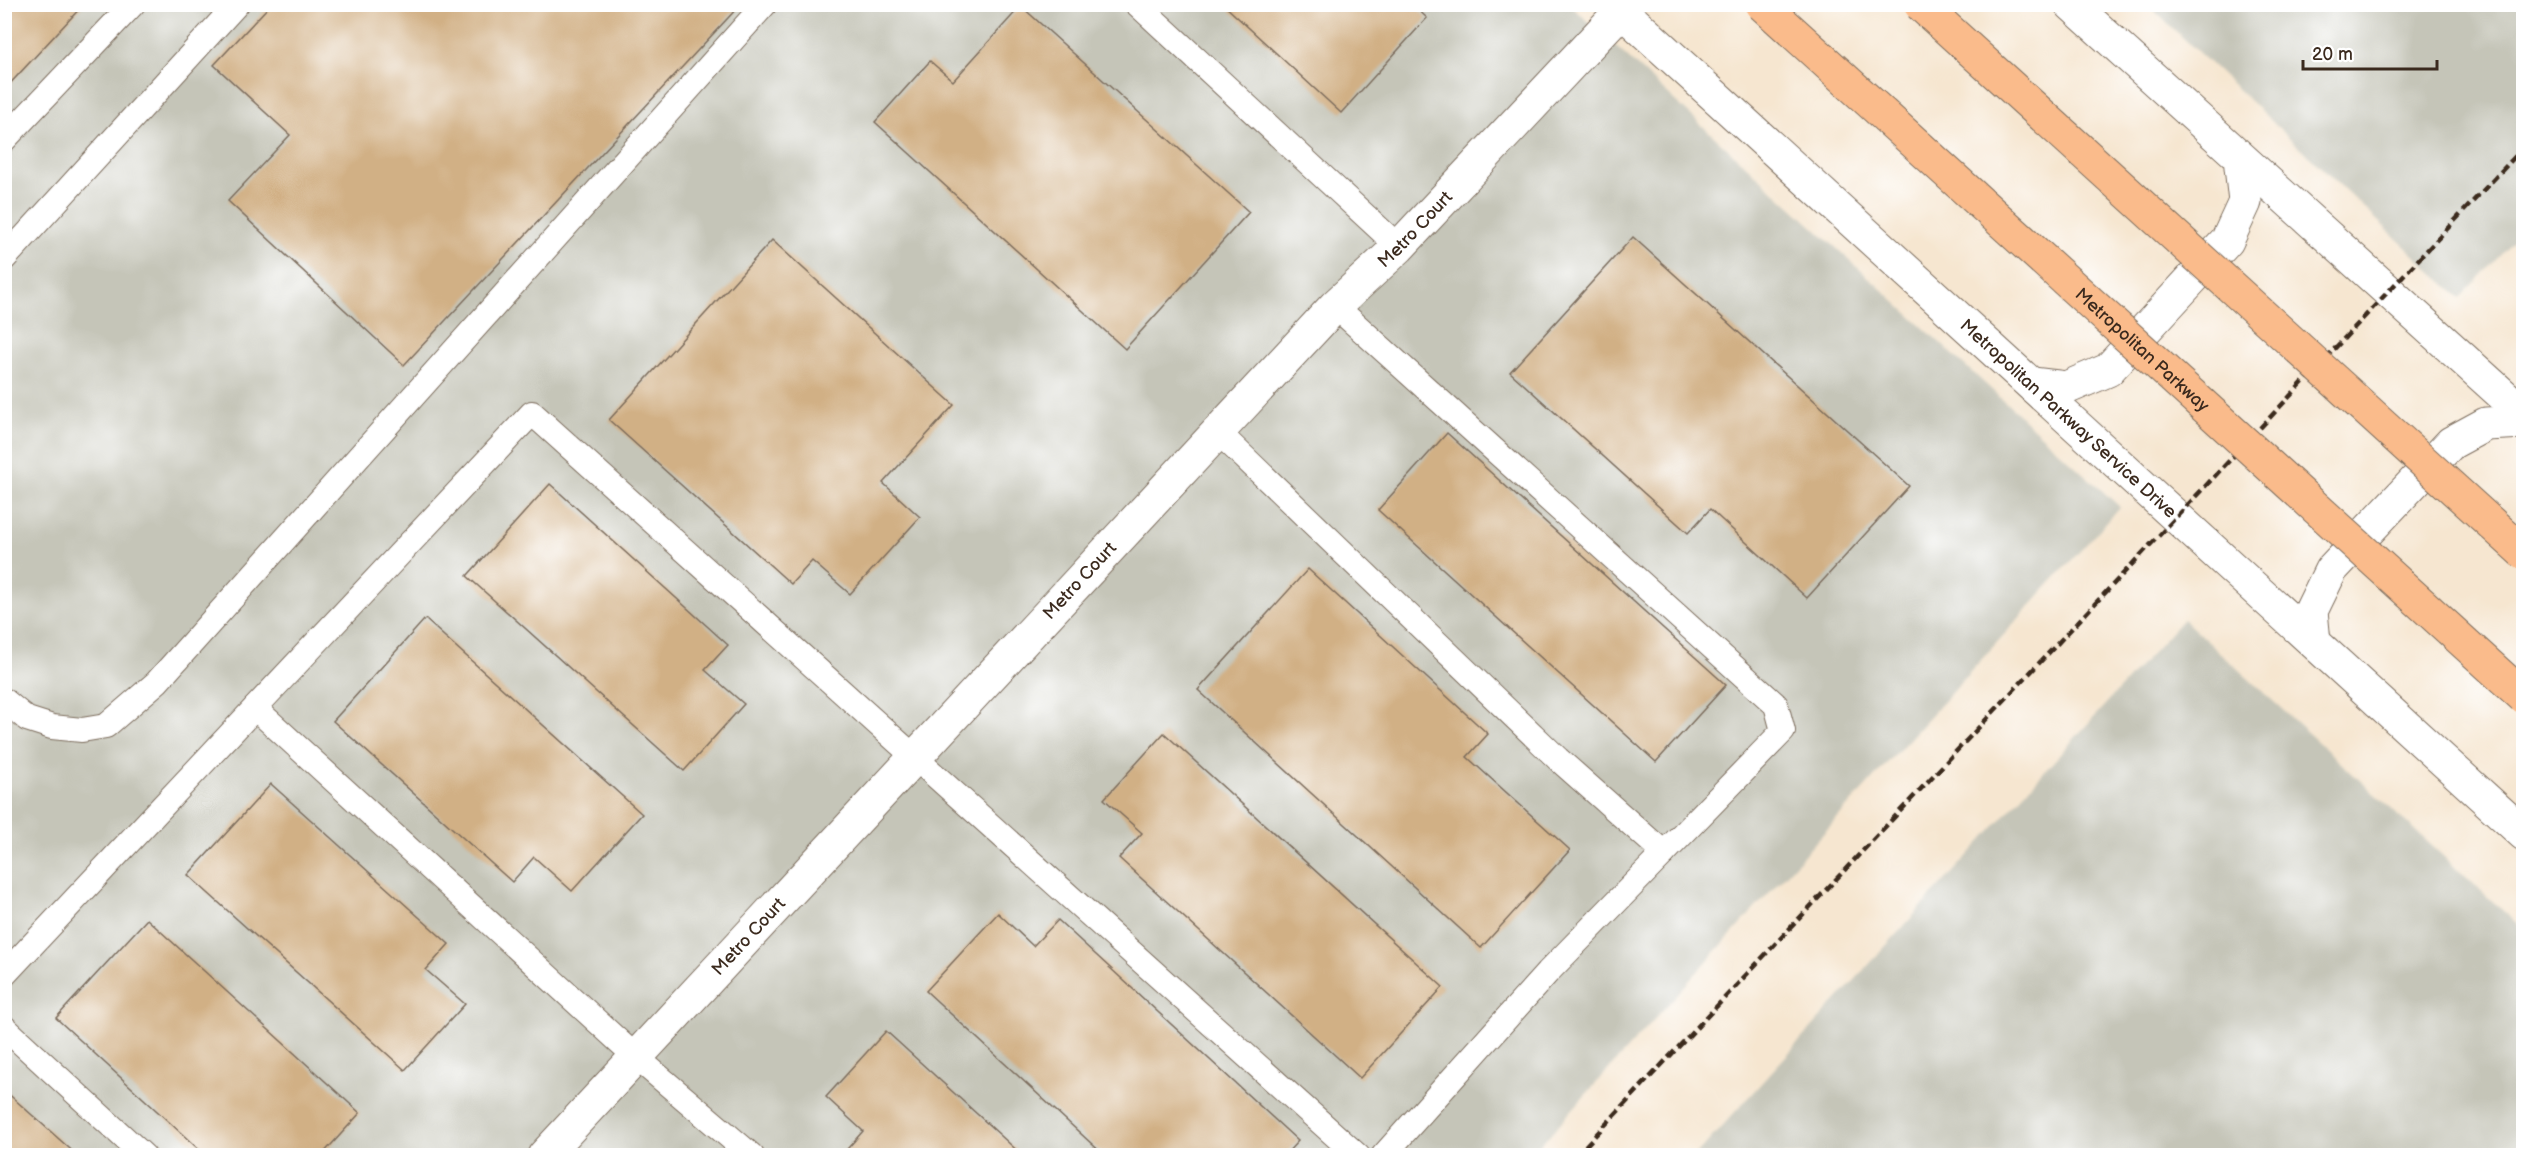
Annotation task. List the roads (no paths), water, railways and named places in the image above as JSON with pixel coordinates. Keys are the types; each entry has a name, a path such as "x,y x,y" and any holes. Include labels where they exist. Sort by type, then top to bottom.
{"main road":[{"name":"Metropolitan Parkway","path":"1762,4 2523,698"},
{"path":"1920,4 2523,553"}],"street":[{"path":"2071,4 2523,414"},
{"name":"Metro Court","path":"544,1155 1335,306 1399,247 1617,8"},
{"name":"Metropolitan Parkway Service Drive","path":"1617,8 2523,834"},
{"path":"2031,384 2066,388 2108,370 2227,241 2245,202 2240,158"},
{"path":"2314,642 2311,611 2331,570 2443,451 2451,443 2486,424 2523,422"}],"lane":[{"path":"4,140 133,4"},
{"path":"4,259 237,4"},
{"path":"4,700 27,719 52,727 82,729 106,726 157,682 765,4"},
{"path":"1137,4 1399,247"},
{"path":"1335,306 1776,705 1783,731 1548,972 1383,1155"},
{"path":"4,975 532,413 1358,1155"},
{"path":"1218,432 1558,759 1664,853"},
{"path":"255,708 636,1057 752,1155"},
{"path":"4,1027 144,1155"}],"railway":[{"path":"1576,1156 2524,147"}]}
